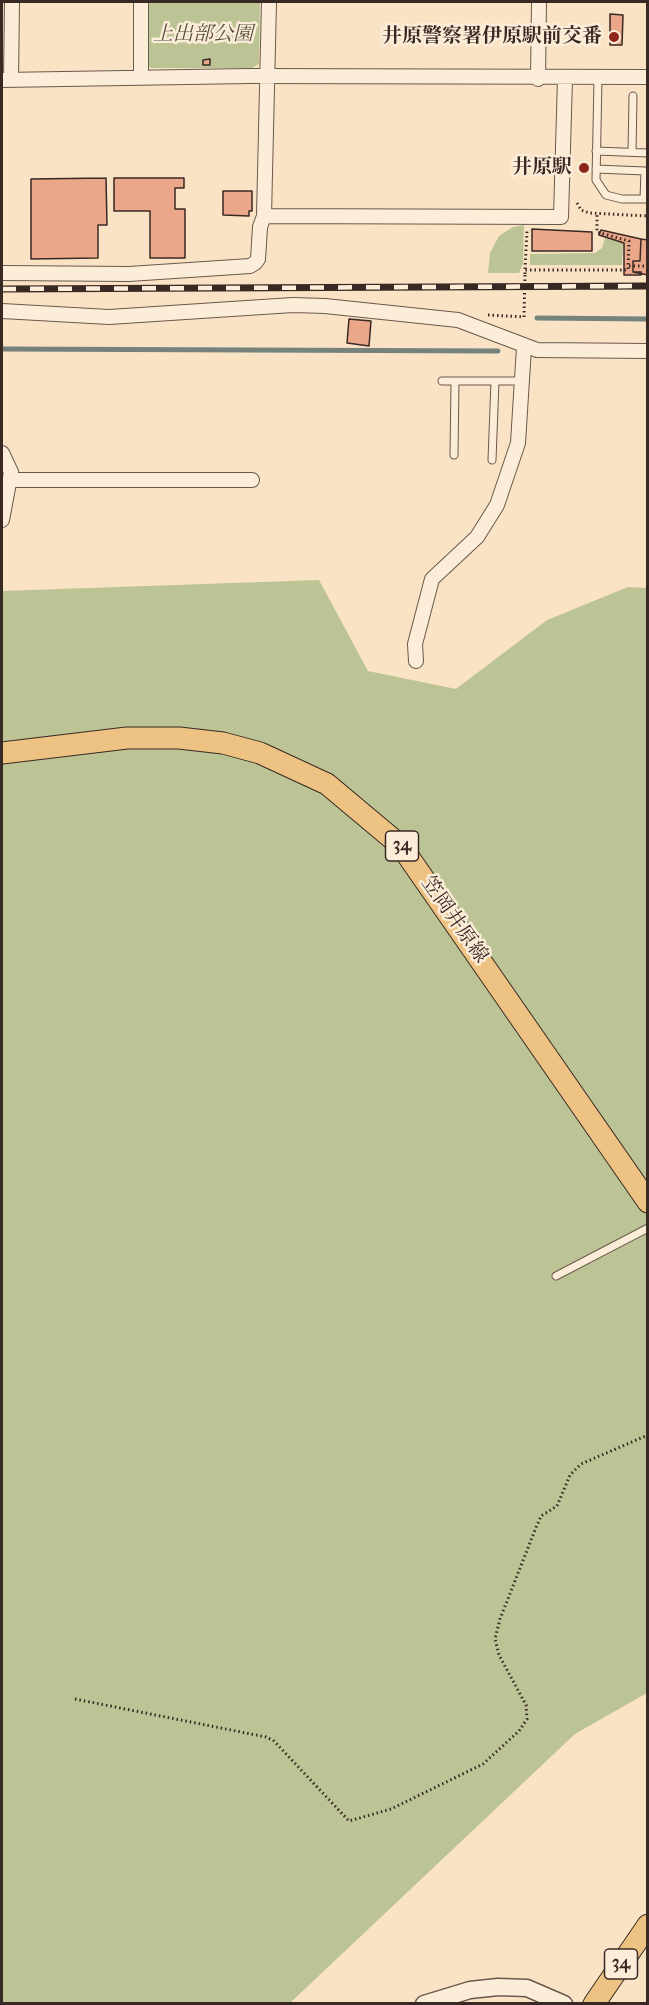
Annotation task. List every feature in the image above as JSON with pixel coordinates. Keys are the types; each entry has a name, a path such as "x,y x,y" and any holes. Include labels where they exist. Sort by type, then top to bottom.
{"main road":[{"name":"笠岡井原線","path":"2,753 126,738 179,738 223,743 260,753 327,784 401,846 648,1202"},
{"name":"34","path":"594,2004 648,1925"}],"street":[{"path":"12,2 6,80 267,76 538,79 648,77"},
{"path":"141,2 141,77"},
{"path":"2,273 129,274 250,266 258,259 260,227 264,216 269,2"},
{"path":"538,79 539,2"},
{"path":"264,216 561,217 565,78"},
{"path":"2,311 109,317 293,305 325,306 458,320 524,347 537,350 648,351"},
{"path":"416,661 415,644 432,579 477,537 497,505 518,443 524,347"},
{"path":"2,453 11,472 2,520"},
{"path":"10,480 252,480"},
{"path":"424,2004 470,1990 498,1987 527,1988 564,2004"}],"lane":[{"path":"596,169 645,171 646,199 606,195 596,180 596,169 596,151 598,78"},
{"path":"632,152 633,96"},
{"path":"596,151 648,153"},
{"path":"442,381 522,381"},
{"path":"454,455 455,381"},
{"path":"492,460 495,381"},
{"path":"556,1276 648,1228"}],"path":[{"path":"525,272 628,270 629,241 597,232 597,213"},
{"path":"479,314 524,317 527,229"},
{"path":"629,266 648,266"},
{"path":"75,1699 266,1737 274,1740 349,1821 391,1809 483,1764 519,1731 527,1719 526,1705 499,1655 495,1639 500,1619 541,1516 557,1506 570,1475 581,1464 648,1435"}],"green space":[{"name":"上出部公園","path":"146,2 260,2 259,64 252,68 151,68 145,64"},
{"path":"524,225 523,264 519,273 488,273 490,253 499,236 513,227"},
{"path":"605,238 623,243 622,265 530,265 530,254 595,253 602,248"},
{"path":"319,580 368,671 456,689 547,620 628,587 647,588 647,1693 575,1734 290,2003 2,2003 2,591"}],"building":[{"path":"610,14 623,15 622,45 610,45"},
{"path":"210,59 210,65 203,65 203,60"},
{"path":"106,178 107,225 98,225 98,258 31,259 31,179"},
{"path":"114,178 184,178 184,188 175,188 175,209 185,209 185,258 150,258 150,211 114,211"},
{"path":"223,191 252,191 252,211 249,211 249,216 223,215"},
{"path":"532,229 592,232 592,251 532,251"},
{"path":"601,230 641,239 640,261 633,261 633,272 641,272 641,275 624,275 624,243 599,235"},
{"path":"641,239 648,240 648,275 633,272 633,261 640,261"},
{"path":"349,319 371,321 369,346 347,343"}],"waterway":[{"path":"537,318 648,319"},
{"path":"2,349 498,351"}],"railway":[{"path":"2,289 648,286"}],"place":[{"name":"井原警察署伊原駅前交番","path":"614,37"},
{"name":"井原駅","path":"584,168"}]}
